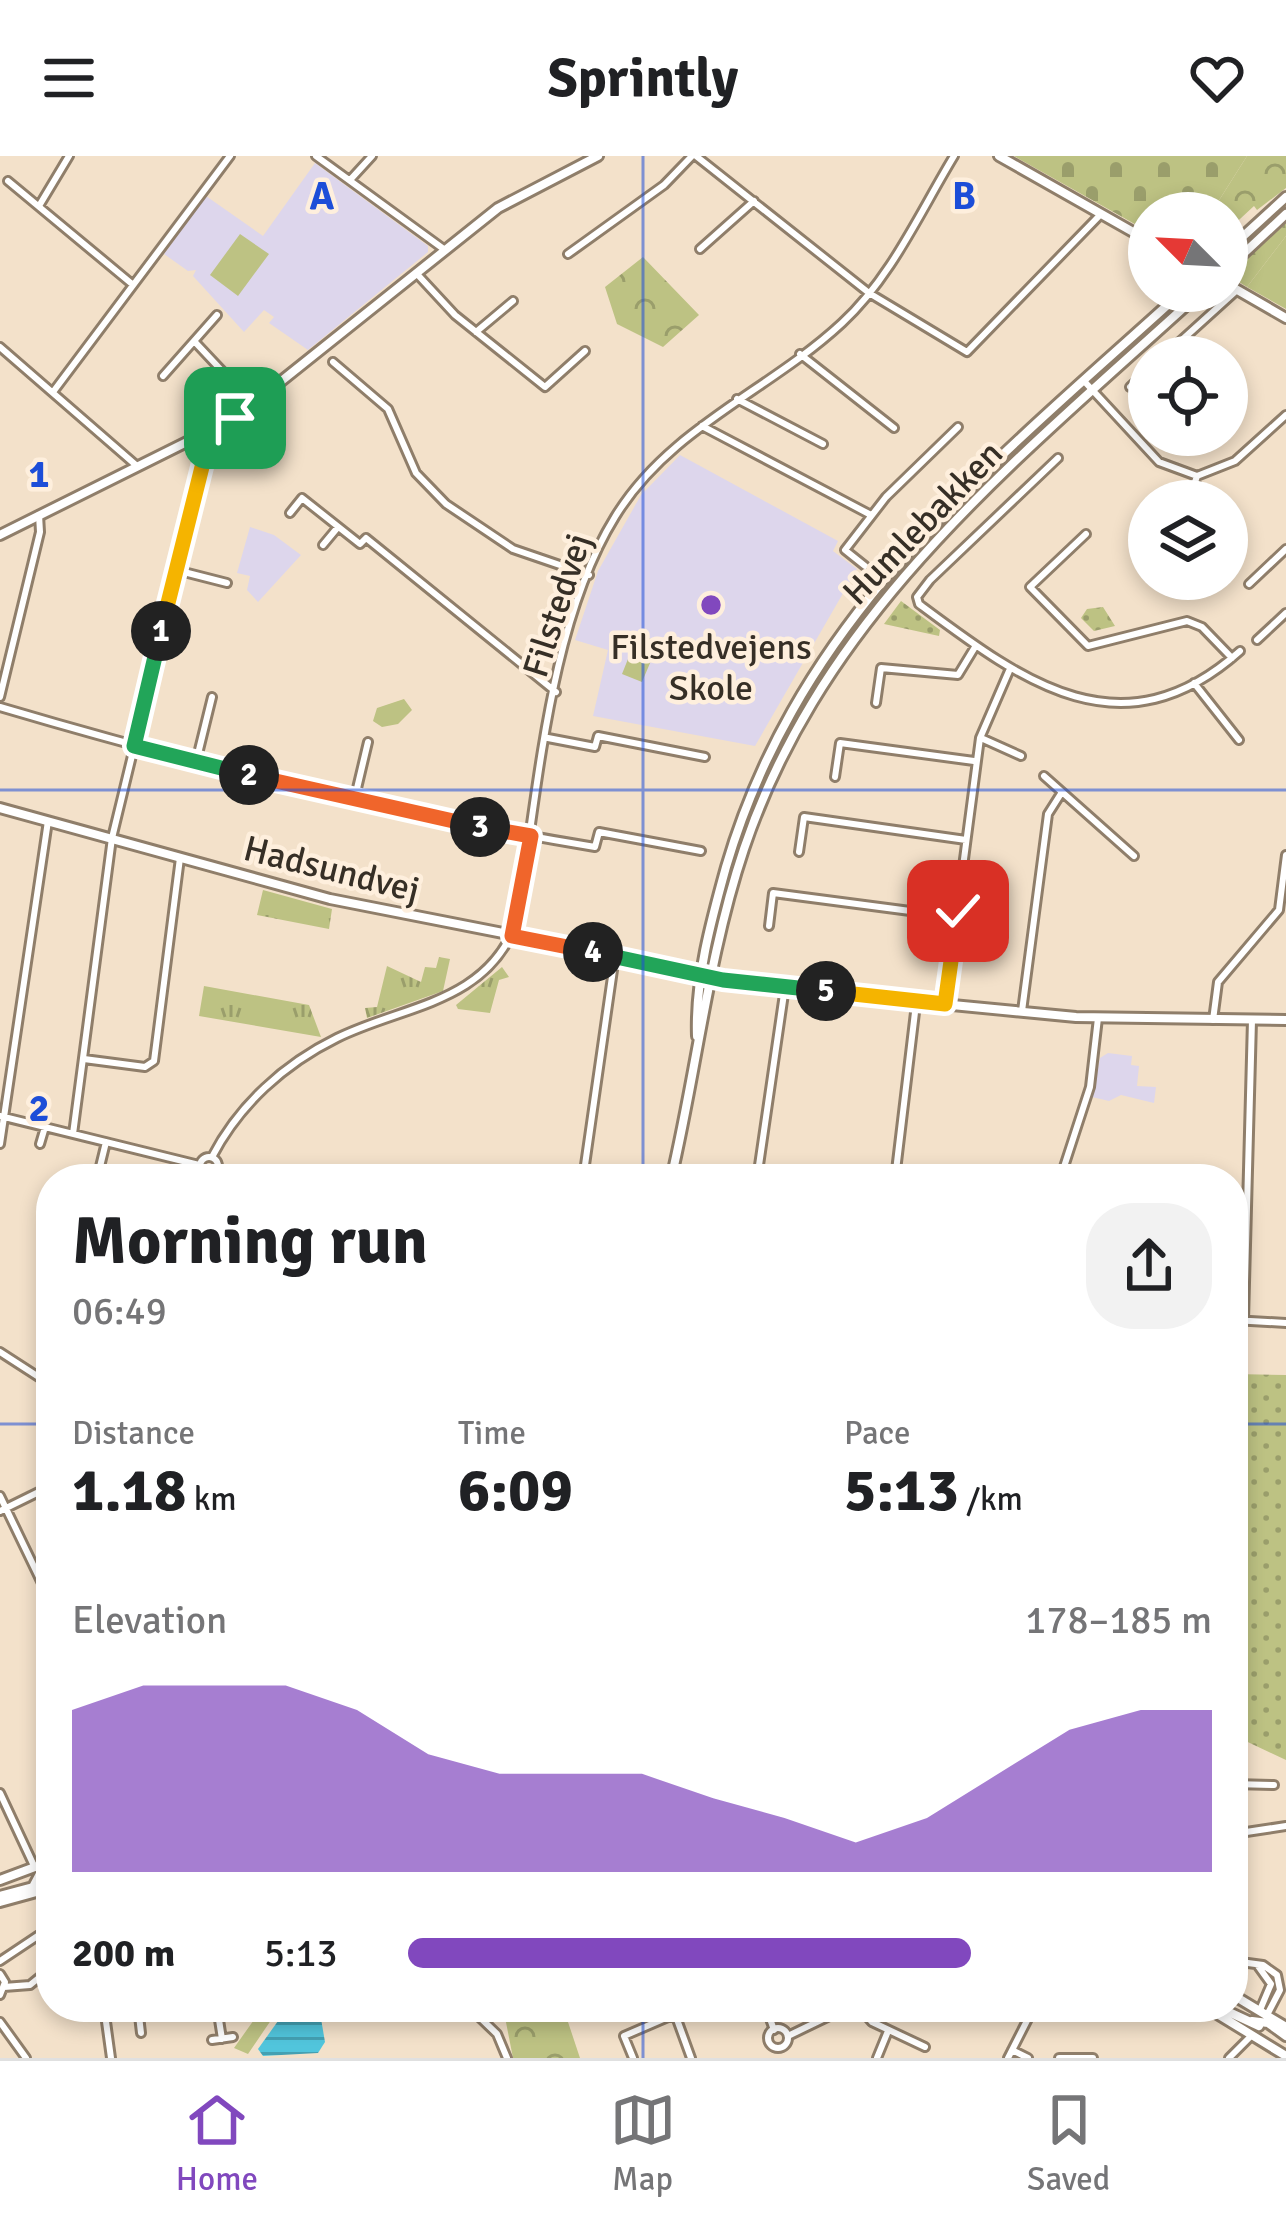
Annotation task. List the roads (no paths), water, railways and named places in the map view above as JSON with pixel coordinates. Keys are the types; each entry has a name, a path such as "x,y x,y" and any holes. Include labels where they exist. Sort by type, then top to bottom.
{"street":[{"path":"40,206 69,156"},
{"path":"53,392 230,156"},
{"path":"316,156 445,250"},
{"path":"350,180 372,156"},
{"path":"0,535 254,405 519,195 598,156"},
{"path":"568,254 664,184 694,156 869,293 967,352 1101,214"},
{"path":"707,164 714,156"},
{"name":"Filstedvej","path":"512,936 556,692 589,575 607,531 638,485 702,426 844,321 869,293 954,156"},
{"path":"999,156 1128,229"},
{"path":"8,181 132,284"},
{"path":"1248,232 1286,197"},
{"path":"700,249 754,201"},
{"path":"1248,249 1286,214"},
{"path":"417,274 476,332 544,387 585,351"},
{"path":"1248,296 1286,317"},
{"path":"476,332 513,301"},
{"name":"Humlebakken","path":"674,1164 738,828 772,746 811,675 880,578 936,517 1160,312"},
{"name":"Humlebakken","path":"707,973 764,795 830,669 912,562 1179,312"},
{"path":"1187,336 1213,312"},
{"path":"164,376 217,315"},
{"path":"194,341 254,405"},
{"path":"0,346 138,467"},
{"path":"800,354 894,428"},
{"path":"333,362 388,410 416,473 446,504 513,549 589,575"},
{"path":"1084,381 1159,461 1197,476 1235,461 1286,416"},
{"path":"737,399 823,444"},
{"path":"702,426 872,515"},
{"path":"866,566 845,550 872,515 958,427"},
{"path":"73,1134 112,838 207,447 205,434"},
{"path":"1058,458 930,580 917,601 1010,671 1051,691 1094,700 1139,700 1194,682 1240,651"},
{"path":"1196,480 1197,476"},
{"path":"290,513 302,498 360,544 366,538 556,692"},
{"path":"0,697 40,532 39,515"},
{"path":"323,545 338,527"},
{"path":"1086,534 1030,587 1088,646 1187,621 1202,627 1232,658"},
{"path":"1249,584 1286,549"},
{"path":"176,570 227,583"},
{"path":"1257,640 1286,613"},
{"path":"876,703 881,668 958,675 976,646"},
{"path":"948,1006 980,738 1010,671"},
{"path":"1194,682 1238,740"},
{"path":"196,762 212,697"},
{"path":"0,707 354,801 595,847 598,832 701,851"},
{"path":"548,738 595,747 598,736 704,757"},
{"path":"980,738 1021,757"},
{"path":"354,801 368,742"},
{"path":"835,777 840,743 976,761"},
{"path":"1044,776 1134,856"},
{"path":"1022,1014 1048,814 1062,792"},
{"name":"Hadsundvej","path":"0,808 330,899 757,982 1022,1014 1286,1020"},
{"path":"799,852 804,818 966,840"},
{"path":"0,1144 48,821"},
{"path":"1213,1020 1218,982 1279,910 1286,855"},
{"path":"84,1059 146,1067 154,1061 180,858"},
{"path":"769,926 773,892 957,917"},
{"path":"201,1164 212,1157 241,1112 296,1062 340,1036 468,987 512,936"},
{"path":"585,1164 615,956"},
{"path":"759,1164 785,986"},
{"path":"897,1164 914,1002"},
{"path":"1065,1164 1090,1087 1098,1018"},
{"path":"1248,1170 1252,1020"},
{"path":"3,1117 195,1164"},
{"path":"40,1144 45,1127"},
{"path":"101,1164 106,1142"},
{"path":"212,1157 216,1164"},
{"path":"1248,1320 1286,1323"},
{"path":"0,1352 36,1375"},
{"path":"3,1510 36,1494"},
{"path":"0,1496 36,1573"},
{"path":"1248,1784 1274,1785"},
{"path":"0,1793 36,1874"},
{"path":"1248,1832 1286,1826"},
{"path":"0,1880 34,1868"},
{"path":"0,1899 36,1882"},
{"path":"0,1899 36,1892"},
{"path":"0,1961 36,1937"},
{"path":"1231,2056 1280,1983 1270,1968 1248,1964"},
{"path":"0,1974 2,1991 36,1980"},
{"path":"1248,2013 1286,2056"},
{"path":"1248,2020 1256,2023"},
{"path":"1248,2020 1286,2032"},
{"path":"0,2022 26,2058"},
{"path":"106,2022 111,2058"},
{"path":"140,2022 141,2033"},
{"path":"219,2022 222,2038"},
{"path":"485,2022 497,2034 507,2058"},
{"path":"633,2058 624,2036 652,2022"},
{"path":"678,2022 692,2058"},
{"path":"771,2022 774,2030 769,2041 781,2048 785,2058"},
{"path":"781,2048 788,2036 817,2022"},
{"path":"878,2022 925,2048"},
{"path":"1026,2022 1010,2054 1028,2058"},
{"path":"774,2030 788,2036"},
{"path":"877,2058 889,2031"},
{"path":"212,2040 233,2037"},
{"path":"1059,2058 1093,2058"}],"water":[{"path":"277,2022 322,2022 325,2042 318,2053 263,2056 258,2049"}],"place":[{"name":"Filstedvejens Skole","path":"711,605"}]}
